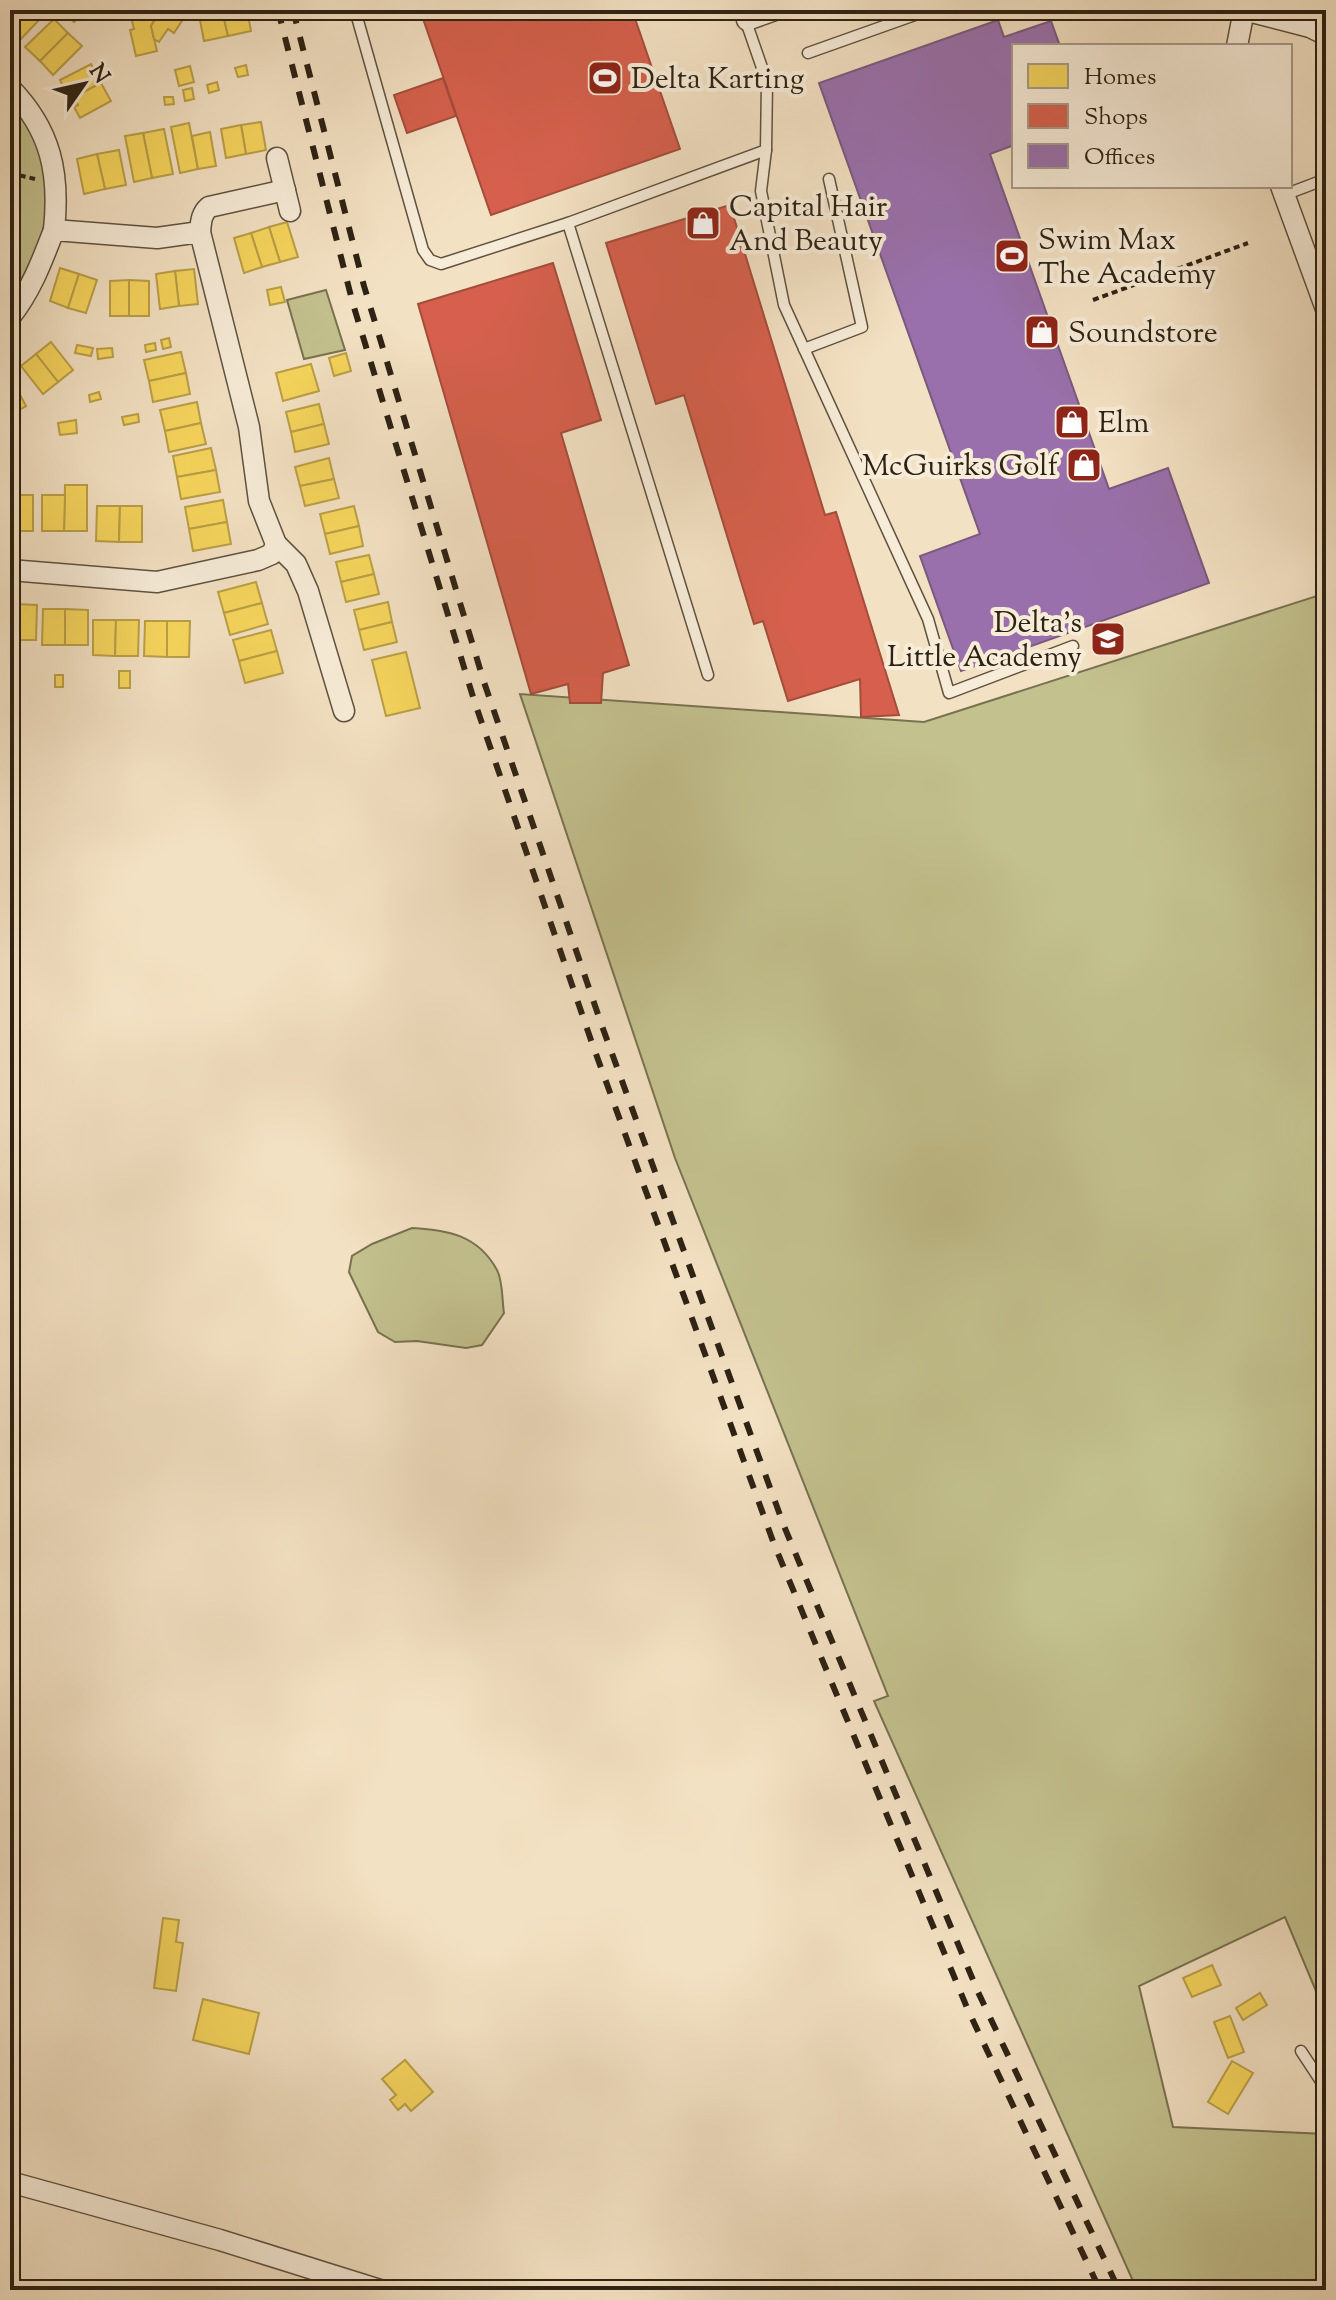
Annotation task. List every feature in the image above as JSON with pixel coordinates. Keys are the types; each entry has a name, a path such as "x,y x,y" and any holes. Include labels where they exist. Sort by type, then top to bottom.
{"street":[{"path":"744,15 775,10"},
{"path":"1237,44 1244,10 1310,27 1326,35"},
{"path":"10,88 36,120 47,146 56,185 54,230 32,283 10,317"},
{"path":"277,158 290,211"},
{"path":"285,190 209,207 201,219 200,232 249,427 259,501 276,544 296,564 308,591 344,711"},
{"path":"1282,190 1326,309"},
{"path":"54,230 157,238 200,232"},
{"path":"10,570 157,582 258,560 272,554 276,544"},
{"path":"10,2182 220,2240 380,2290"}],"lane":[{"path":"355,10 423,250 430,260 441,264 568,223 766,150"},
{"path":"808,53 929,10"},
{"path":"744,15 767,82 766,150 761,191 784,305 928,619 949,693 1073,646"},
{"path":"804,349 862,327 829,179"},
{"path":"1292,188 1326,180"},
{"path":"568,223 708,675"},
{"path":"1301,2051 1326,2089"}],"path":[{"path":"1093,300 1248,243"}],"shaded area":[{"path":"10,101 31,131 38,148 47,204 40,240 10,301"},
{"path":"326,290 345,350 304,359 287,300"},
{"path":"1326,593 1326,2015 1285,1917 1139,1986 1173,2127 1326,2134 1326,2290 1137,2290 874,1701 888,1696 675,1158 520,694 924,722"},
{"path":"412,1228 438,1230 461,1237 481,1249 497,1270 504,1313 482,1345 466,1348 417,1341 395,1342 378,1332 349,1272 352,1256 372,1244"}],"building: Homes":[{"path":"10,10 21,10 10,22"},
{"path":"21,10 28,10 39,20 18,42 10,34 10,22"},
{"path":"61,10 80,10 83,13 74,22"},
{"path":"139,10 161,10 151,26 157,51 136,56 130,30 134,29 132,21"},
{"path":"161,10 189,10 174,33 168,29 159,42 154,39 151,26"},
{"path":"198,10 222,10 228,36 204,41"},
{"path":"222,10 247,10 251,31 228,36"},
{"path":"54,19 68,33 40,61 25,47"},
{"path":"68,33 82,46 53,75 40,61"},
{"path":"91,64 101,83 74,97 70,90 66,92 60,80"},
{"path":"246,65 248,75 238,77 235,68"},
{"path":"190,66 194,82 179,86 175,70"},
{"path":"217,82 219,90 209,93 207,85"},
{"path":"101,83 111,101 80,118 74,107 78,105 74,97"},
{"path":"192,88 194,99 185,101 183,90"},
{"path":"164,97 173,97 174,104 165,105"},
{"path":"261,122 266,150 246,154 241,125"},
{"path":"189,123 198,169 180,173 171,127"},
{"path":"241,125 246,154 226,158 221,129"},
{"path":"164,129 173,174 152,178 143,133"},
{"path":"210,132 216,166 198,169 192,136"},
{"path":"143,133 152,178 134,182 125,136"},
{"path":"119,150 126,185 105,189 97,154"},
{"path":"97,154 105,189 84,194 77,159"},
{"path":"287,222 298,257 280,262 269,227"},
{"path":"269,227 280,262 262,267 251,233"},
{"path":"251,233 262,267 244,273 234,238"},
{"path":"60,268 79,274 68,308 50,301"},
{"path":"194,269 198,304 179,306 175,271"},
{"path":"175,271 179,306 160,309 156,274"},
{"path":"79,274 97,280 86,313 68,308"},
{"path":"129,280 149,281 149,316 129,316"},
{"path":"129,280 129,316 110,316 110,281"},
{"path":"281,287 285,302 270,305 267,290"},
{"path":"169,338 171,347 163,349 161,340"},
{"path":"51,342 73,370 58,382 36,354"},
{"path":"155,343 156,350 146,352 145,345"},
{"path":"77,345 93,348 91,356 75,353"},
{"path":"112,348 113,357 98,359 97,349"},
{"path":"181,352 186,373 149,381 144,360"},
{"path":"346,353 351,371 334,376 329,358"},
{"path":"36,354 58,382 43,394 21,366"},
{"path":"311,364 319,391 283,401 276,373"},
{"path":"186,373 190,394 153,402 149,381"},
{"path":"10,376 26,406 10,415"},
{"path":"99,392 101,399 90,402 89,395"},
{"path":"197,402 201,423 165,431 160,410"},
{"path":"319,404 324,424 291,432 286,412"},
{"path":"138,414 139,422 124,425 122,417"},
{"path":"76,420 77,433 60,435 58,423"},
{"path":"201,423 206,444 169,452 165,431"},
{"path":"324,424 329,444 295,452 291,432"},
{"path":"211,448 216,470 177,477 173,456"},
{"path":"329,458 334,479 300,486 295,467"},
{"path":"216,470 220,492 181,499 177,477"},
{"path":"334,479 339,498 305,506 300,486"},
{"path":"65,485 87,485 87,531 64,531"},
{"path":"11,495 33,495 33,531 11,531"},
{"path":"42,495 65,495 64,531 42,531"},
{"path":"223,500 227,522 189,529 185,507"},
{"path":"97,506 120,506 119,542 96,541"},
{"path":"120,506 142,506 142,542 119,542"},
{"path":"354,506 359,526 325,534 320,514"},
{"path":"227,522 231,544 193,551 189,529"},
{"path":"359,526 363,546 330,554 325,534"},
{"path":"369,555 374,574 341,582 336,562"},
{"path":"374,574 379,594 346,602 341,582"},
{"path":"256,582 262,603 224,613 218,592"},
{"path":"388,602 392,622 359,630 354,610"},
{"path":"262,603 268,624 230,635 224,613"},
{"path":"10,604 14,604 14,640 10,640"},
{"path":"14,604 37,605 36,640 14,640"},
{"path":"43,609 65,609 65,645 42,645"},
{"path":"65,609 88,610 88,645 65,645"},
{"path":"93,620 116,620 115,656 93,655"},
{"path":"116,620 139,620 138,656 115,656"},
{"path":"145,621 167,621 167,657 144,656"},
{"path":"167,621 190,621 189,657 167,657"},
{"path":"392,622 397,642 364,650 359,630"},
{"path":"271,630 277,651 239,661 233,640"},
{"path":"277,651 283,673 245,683 239,661"},
{"path":"406,652 420,708 386,716 372,660"},
{"path":"119,671 130,671 130,688 119,688"},
{"path":"55,675 63,675 63,687 55,687"},
{"path":"163,1918 179,1920 176,1942 183,1943 176,1991 154,1988"},
{"path":"1212,1965 1221,1985 1192,1997 1183,1978"},
{"path":"1260,1993 1267,2005 1243,2020 1236,2008"},
{"path":"203,1999 259,2013 249,2054 193,2040"},
{"path":"1230,2016 1244,2052 1228,2058 1214,2022"},
{"path":"405,2060 433,2092 411,2111 405,2104 398,2110 390,2100 396,2095 382,2079"},
{"path":"1232,2061 1253,2073 1228,2114 1208,2102"}],"building: Shops":[{"path":"420,10 632,10 680,149 491,215"},
{"path":"443,78 456,116 407,133 394,95"},
{"path":"730,205 825,515 836,512 899,715 861,717 860,679 788,701 763,621 754,624 684,395 656,404 606,243"},
{"path":"553,263 601,420 561,433 629,665 603,673 601,703 570,703 568,684 531,694 418,304"}],"building: Offices":[{"path":"998,20 1004,37 1051,21 1059,44 1012,44 1012,146 990,154 1109,489 1168,468 1209,583 961,671 920,556 980,534 819,83"}],"railway":[{"path":"278,10 353,304 474,700 592,1043 774,1544 968,2010 1100,2290"},
{"path":"293,10 364,286 484,682 602,1026 784,1526 978,1992 1119,2290"}],"place":[{"name":"Delta Karting","path":"605,78"},
{"name":"Capital Hair And Beauty","path":"703,223"},
{"name":"Swim Max The Academy","path":"1012,256"},
{"name":"Soundstore","path":"1042,332"},
{"name":"Elm","path":"1072,422"},
{"name":"McGuirks Golf","path":"1084,465"},
{"name":"Delta's Little Academy","path":"1108,639"}]}
